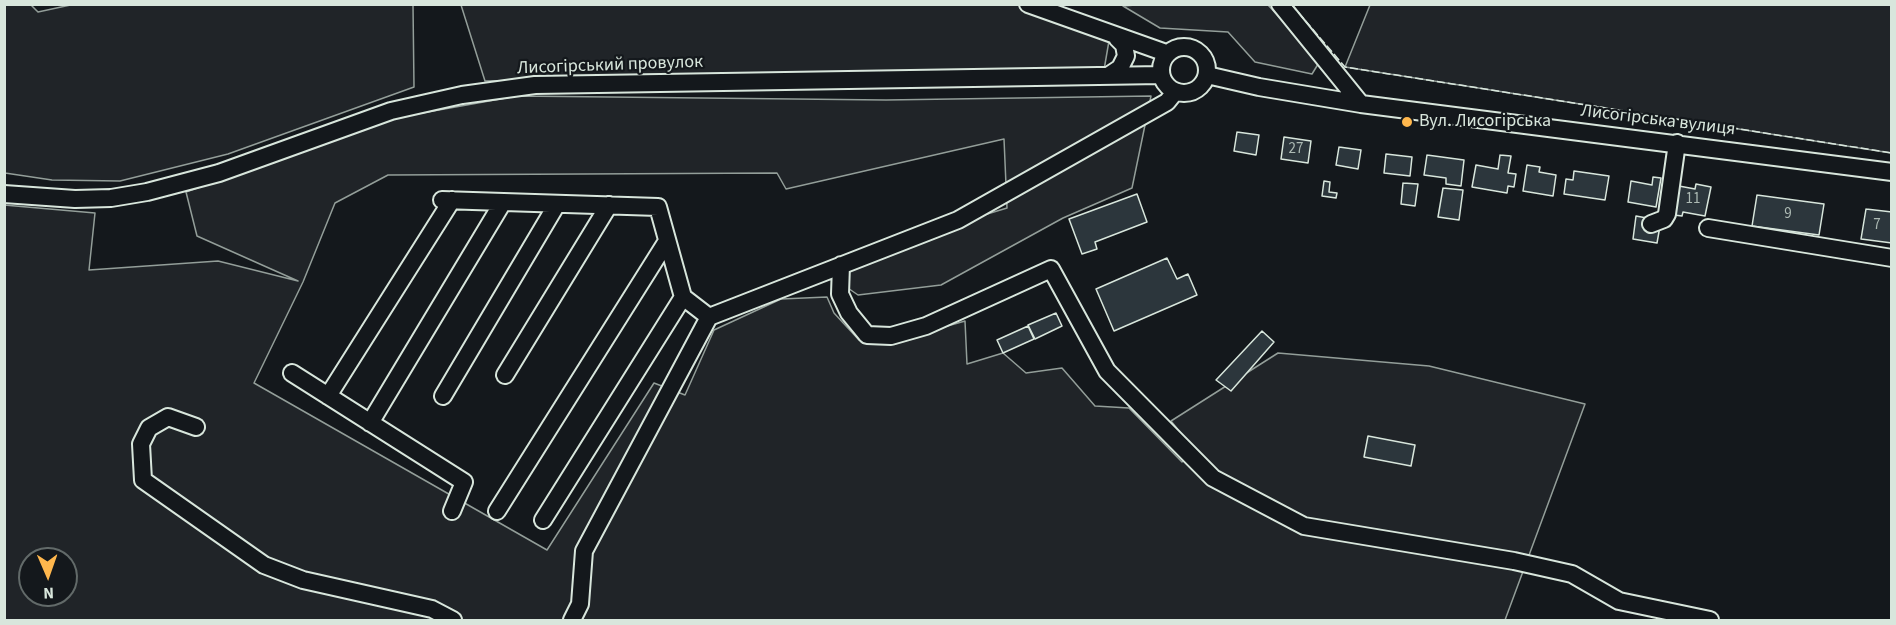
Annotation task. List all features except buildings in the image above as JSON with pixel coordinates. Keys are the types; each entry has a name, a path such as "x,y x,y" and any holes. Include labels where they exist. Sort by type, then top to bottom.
{"street":[{"path":"1028,4 1117,38 1166,53"},
{"path":"1280,4 1361,104"},
{"path":"1108,76 1120,68 1125,56 1124,45 1117,38"},
{"path":"1187,46 1198,51 1208,66 1207,75 1197,90 1186,93 1175,92 1166,85 1161,75 1161,63 1166,53 1176,47 1187,46"},
{"name":"Лисогірський провулок","path":"4,194 75,199 111,198 147,192 219,173 391,111 462,95 535,85 1161,75"},
{"name":"Лисогірська вулиця","path":"1207,75 1259,87 1361,104 1892,172"},
{"path":"572,621 580,604 584,551 709,317 958,220 1167,102 1175,92"},
{"path":"1651,224 1664,219 1667,214 1677,143"},
{"path":"328,396 447,200 658,207 683,297 709,317"},
{"path":"370,423 503,202"},
{"path":"443,396 557,204"},
{"path":"505,375 609,205"},
{"path":"1708,228 1892,258"},
{"path":"497,511 667,241"},
{"path":"841,265 840,294 849,314 867,335 891,336 926,326 1051,269 1107,371 1214,478 1304,526 1515,561 1572,574 1619,601 1710,621"},
{"path":"543,520 683,297"},
{"path":"291,373 464,482 452,511"},
{"path":"196,427 168,417 149,428 141,444 143,480 264,565 303,580 432,609 453,621"}],"shaded area":[{"path":"75,4 413,5 414,87 228,154 120,181 52,180 5,173 5,5 31,5 38,12"},
{"path":"1020,4 1110,35 1104,70 485,81 461,5"},
{"path":"1148,4 1268,5 1320,61 1312,74 1255,62 1228,32 1160,28 1123,6"},
{"path":"1370,5 1891,5 1891,153 1345,67"},
{"path":"517,96 886,100 1151,96 1132,188 1063,218 941,285 858,295 816,266 1007,208 1004,139 786,189 777,173 388,175 335,203 303,282 254,383 547,550 654,383 685,395 714,330 781,299 827,297 834,313 859,340 891,342 965,321 967,364 1003,353 1026,373 1062,368 1095,406 1129,408 1182,462 1195,451 1171,421 1278,353 1429,366 1585,404 1505,620 5,620 4,205 95,213 89,270 218,261 298,281 197,236 186,192 394,118"}],"fence":[{"path":"1291,4 1345,67 1892,153"}],"place":[{"name":"Вул. Лисогірська","path":"1407,122"}]}
